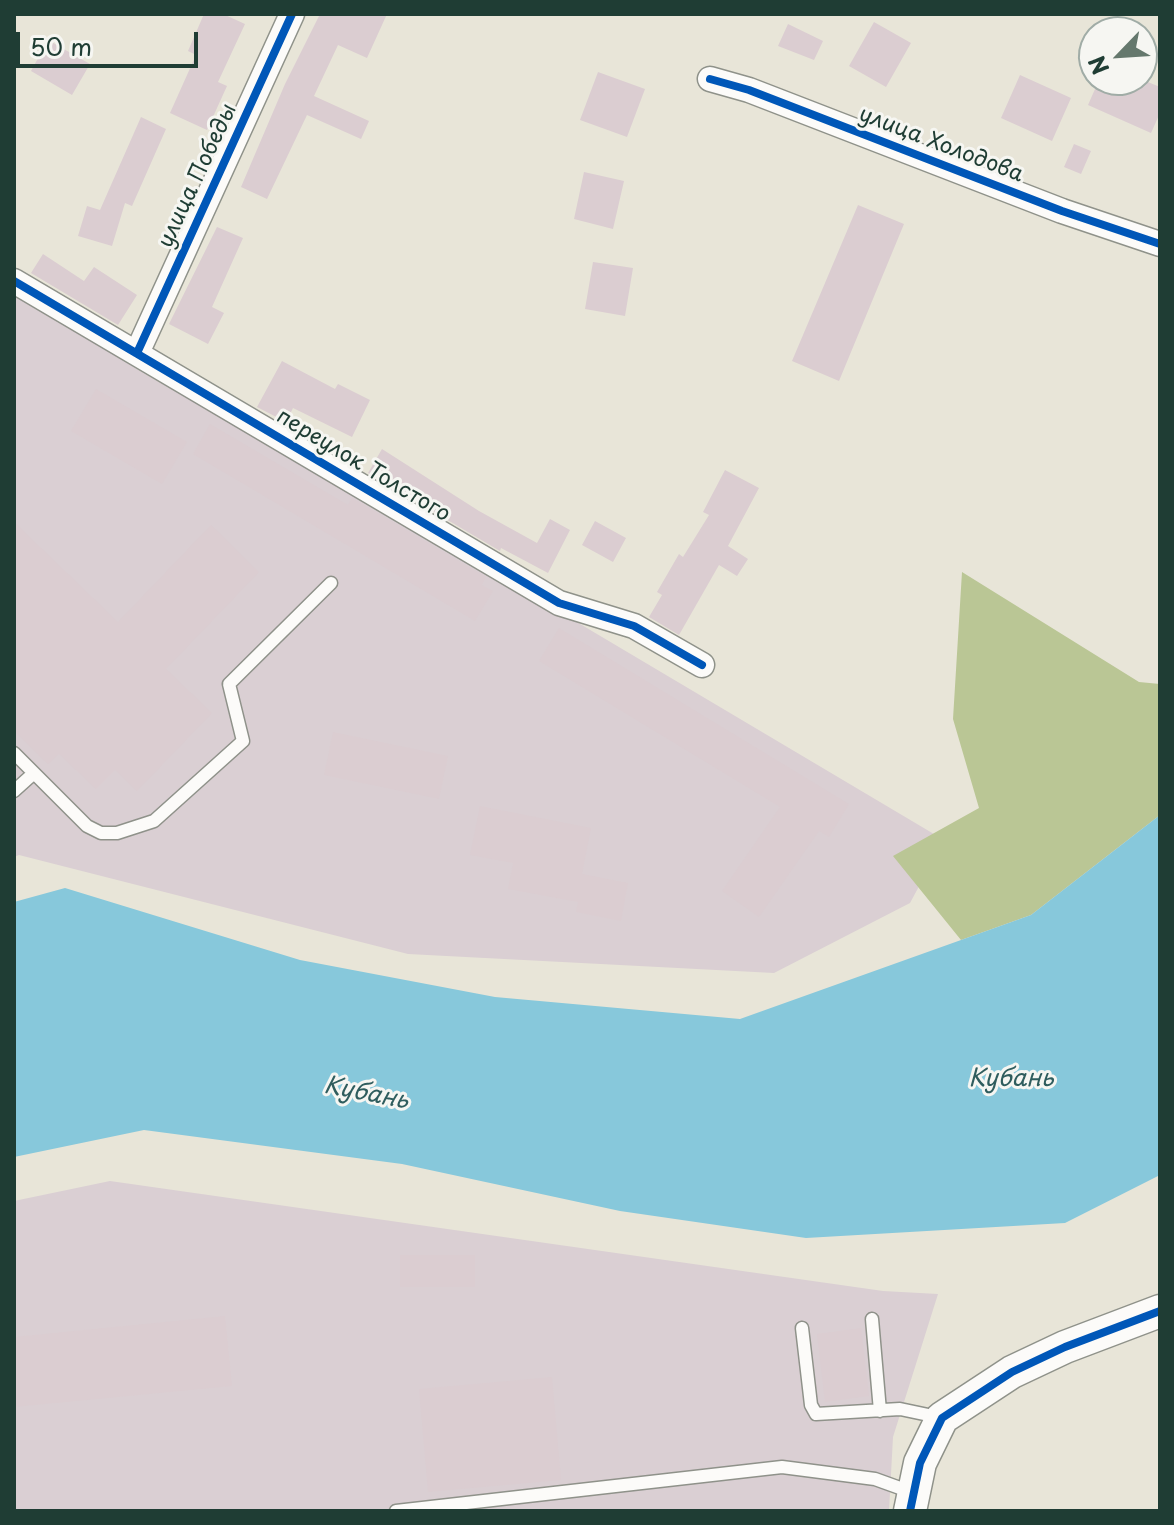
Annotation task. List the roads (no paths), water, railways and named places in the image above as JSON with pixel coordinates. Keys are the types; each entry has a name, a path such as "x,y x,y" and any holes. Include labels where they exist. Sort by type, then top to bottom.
{"street":[{"name":"улица Победы","path":"137,353 292,14"},
{"name":"улица Холодова","path":"710,79 749,90 1077,216 1160,244"},
{"name":"переулок Толстого","path":"14,281 559,603 634,626 702,665"},
{"path":"912,1502 920,1463 942,1418 1012,1372 1065,1347 1160,1311"}],"lane":[{"path":"14,753 87,826 101,833 117,833 154,821 243,741 229,684 331,583"},
{"path":"14,791 34,773"},
{"path":"872,1319 880,1411"},
{"path":"802,1328 811,1405 816,1414 900,1409 942,1418"},
{"path":"396,1511 782,1467 875,1479 912,1502"}],"water":[{"name":"Кубань","path":"1160,815 1160,1175 1065,1223 806,1238 620,1211 402,1164 144,1130 14,1157 14,902 65,888 300,960 495,997 740,1019 1031,915"}]}
